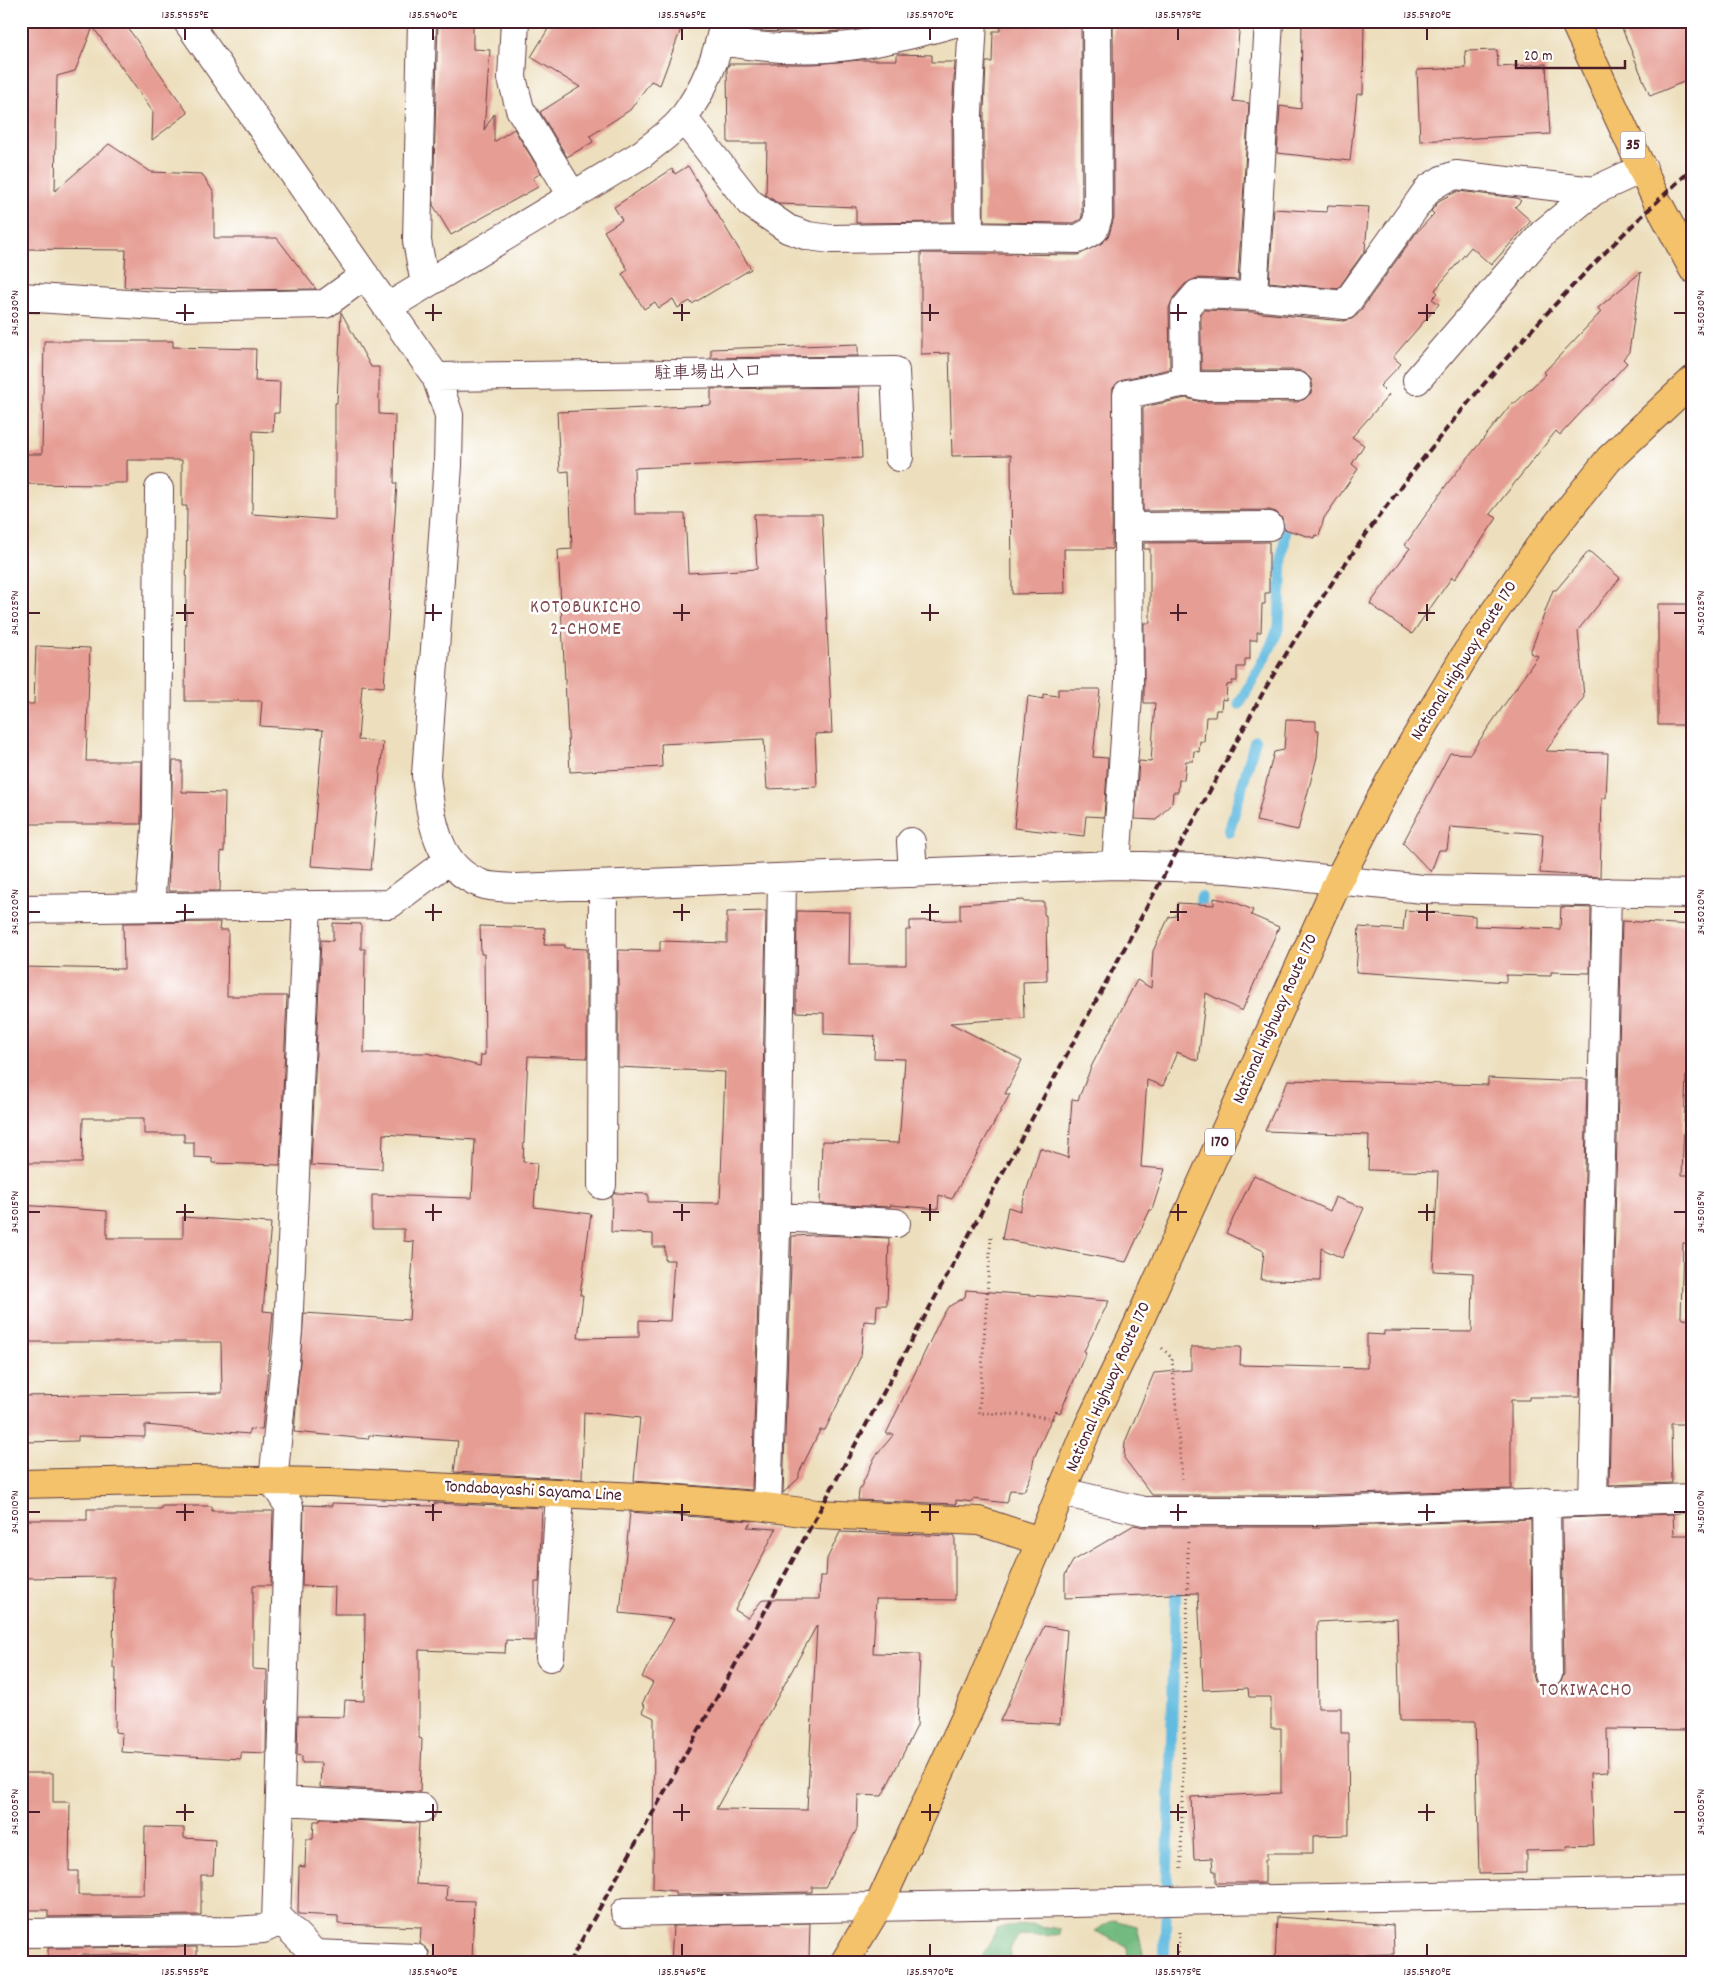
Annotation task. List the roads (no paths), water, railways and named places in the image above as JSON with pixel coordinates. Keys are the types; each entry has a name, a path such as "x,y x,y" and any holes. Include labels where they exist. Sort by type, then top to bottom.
{"main road":[{"name":"35","path":"1574,21 1657,201 1693,269"},
{"name":"National Highway Route 170","path":"844,1963 879,1905 980,1686 1089,1425 1137,1326 1339,879 1391,779 1462,660 1539,547 1609,459 1693,380"},
{"name":"Tondabayashi Sayama Line","path":"21,1484 192,1480 659,1498 767,1507 817,1514 979,1521 1040,1541"}],"street":[{"path":"187,21 436,377 449,415 448,466 426,775 431,819 443,851 456,870 483,885 517,888 1116,865 1228,869 1423,889 1693,894"},
{"path":"422,21 417,241 425,284"},
{"path":"515,21 512,78 520,109 572,195"},
{"path":"388,307 642,154 683,118 706,79 722,31 768,49 821,50 880,43 961,21"},
{"path":"969,237 968,113 972,21"},
{"path":"683,118 750,203 788,228 808,236 831,239 969,237 1078,239 1094,230 1098,217 1098,21"},
{"path":"1253,296 1269,21"},
{"path":"1417,380 1543,233 1594,191 1643,168"},
{"path":"1186,382 1185,308 1197,294 1253,296 1335,304 1429,188 1456,174 1594,191"},
{"path":"21,298 173,306 325,304 365,275"},
{"name":"駐車場出入口","path":"436,377 895,371 899,456"},
{"path":"1116,865 1129,682 1127,394 1186,382 1201,386 1297,386"},
{"path":"150,907 157,816 159,489"},
{"path":"1129,527 1269,526"},
{"path":"911,842 913,873"},
{"path":"21,909 390,904 449,860"},
{"path":"767,1507 777,1217 782,878"},
{"path":"602,1185 603,885"},
{"path":"1593,1502 1607,892"},
{"path":"294,1963 286,1925 280,1801 289,1506 273,1482 288,1331 307,905"},
{"path":"777,1217 896,1223"},
{"path":"1062,1492 1144,1511 1323,1511 1693,1498"},
{"path":"550,1657 560,1494"},
{"path":"1546,1502 1548,1674"},
{"path":"280,1801 422,1808"},
{"path":"624,1912 879,1905 1693,1891"},
{"path":"21,1933 235,1931 263,1929 276,1923 286,1925 315,1954 415,1958"}],"waterway":[{"path":"1412,189 1432,169 1438,166 1461,164"},
{"path":"1239,704 1270,648 1279,627 1282,559 1288,515"},
{"path":"1229,832 1255,741"},
{"path":"1200,918 1201,897"},
{"path":"1167,1886 1176,1584"},
{"path":"1164,1963 1166,1917"}],"railway":[{"path":"569,1963 764,1613 1265,689 1309,618 1356,548 1460,413 1572,286 1693,168"}],"district":[{"name":"KOTOBUKICHO 2-CHOME","path":"586,619"},
{"name":"TOKIWACHO","path":"1586,1691"}]}
